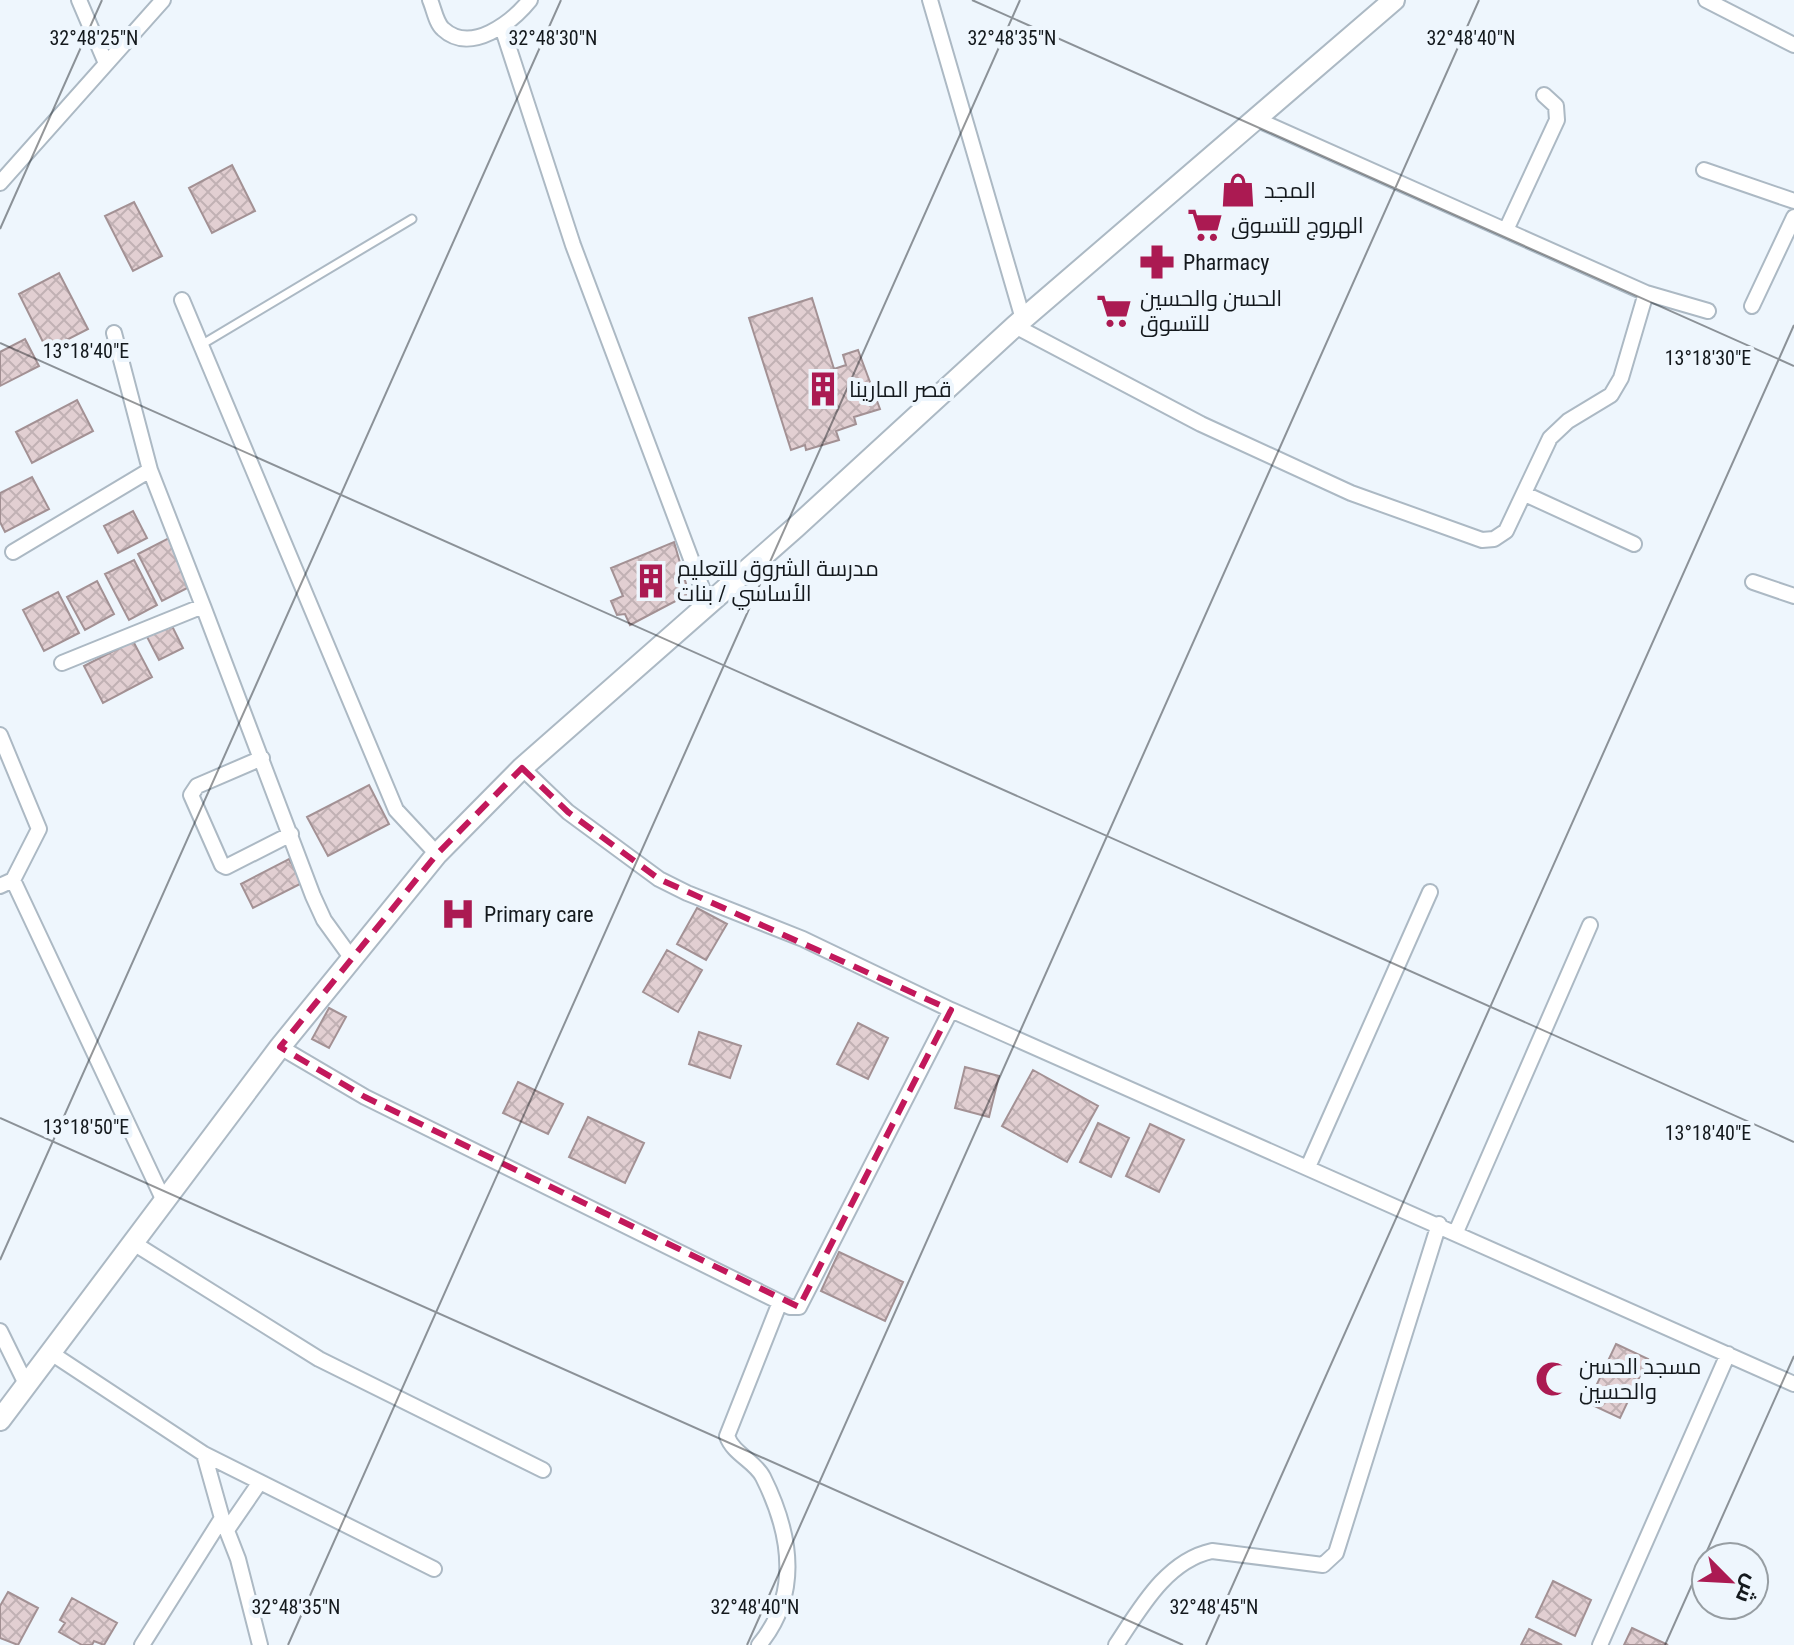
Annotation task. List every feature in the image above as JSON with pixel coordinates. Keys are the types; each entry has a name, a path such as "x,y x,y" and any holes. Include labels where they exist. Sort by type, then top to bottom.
{"main road":[{"path":"0,1420 350,956 437,854 522,768 1019,322 1258,120 1394,0"}],"street":[{"path":"79,0 105,61"},
{"path":"0,183 105,61 163,0"},
{"path":"430,0 440,27 453,36 472,37 502,27 530,0"},
{"path":"930,0 1019,322 1201,424 1351,493 1482,540 1494,539 1506,531 1550,438 1568,421 1611,395 1621,378 1646,293"},
{"path":"1706,0 1794,45"},
{"path":"502,27 573,245 708,604"},
{"path":"1506,230 1557,120 1556,106 1544,95"},
{"path":"1258,120 1646,293 1708,311"},
{"path":"1704,170 1794,201"},
{"path":"1752,306 1794,217"},
{"path":"182,300 396,810 437,854"},
{"path":"114,333 150,470 313,896 350,956"},
{"path":"13,552 150,470"},
{"path":"1525,494 1634,544"},
{"path":"1753,582 1794,596"},
{"path":"62,663 203,606"},
{"path":"0,735 39,829 7,883 164,1201"},
{"path":"262,758 197,786 191,795 222,865 226,867 291,834"},
{"path":"522,768 568,812 659,879 803,939 951,1010 1794,1384"},
{"path":"1308,1167 1430,892"},
{"path":"1456,1232 1590,925"},
{"path":"280,1047 365,1097 790,1307 799,1307 951,1010"},
{"path":"1116,1645 1165,1577 1199,1554 1212,1551 1323,1565 1336,1553 1439,1224"},
{"path":"135,1244 319,1359 543,1470"},
{"path":"759,1645 770,1631 783,1602 789,1581 788,1552 783,1529 763,1477 730,1444 727,1436 780,1302"},
{"path":"0,1331 26,1384"},
{"path":"51,1353 204,1454 434,1569"},
{"path":"1600,1645 1728,1354"},
{"path":"204,1454 260,1645"},
{"path":"142,1645 225,1524 260,1482"}],"lane":[{"path":"201,345 412,219"}],"highlighted area":[{"path":"522,768 568,812 659,879 951,1010 799,1307 365,1097 280,1047 437,854"}],"building":[{"path":"232,165 255,211 212,233 189,188"},
{"path":"134,202 162,256 133,271 105,216"},
{"path":"59,273 88,329 47,350 19,294"},
{"name":"قصر المارينا","path":"812,298 834,369 846,365 843,355 858,350 880,409 854,417 856,424 836,431 839,440 806,450 805,445 791,450 749,318"},
{"path":"25,339 39,366 0,386 0,352"},
{"path":"77,400 93,431 32,463 16,432"},
{"path":"32,477 49,509 5,532 0,522 0,493"},
{"path":"133,511 147,538 118,553 104,526"},
{"path":"171,537 195,584 162,601 138,554"},
{"name":"مدرسة الشروق للتعليم الأساسي / بنات","path":"674,542 689,594 630,625 625,614 617,615 611,601 623,596 611,568"},
{"path":"134,560 157,605 129,620 105,574"},
{"path":"97,581 114,614 85,630 67,597"},
{"path":"58,592 79,633 44,651 23,610"},
{"path":"169,620 183,648 159,660 145,633"},
{"path":"133,641 152,677 103,703 84,666"},
{"path":"369,785 389,824 328,856 307,817"},
{"path":"289,859 302,883 253,908 241,884"},
{"path":"697,908 727,924 706,960 677,944"},
{"path":"667,950 702,970 678,1012 643,992"},
{"path":"329,1008 346,1017 329,1048 312,1039"},
{"path":"858,1023 888,1038 868,1079 837,1064"},
{"path":"699,1032 741,1046 730,1078 689,1064"},
{"path":"965,1067 999,1076 989,1117 955,1108"},
{"path":"1033,1070 1098,1106 1067,1162 1002,1126"},
{"path":"518,1082 563,1104 548,1134 503,1113"},
{"path":"588,1117 644,1143 625,1183 569,1157"},
{"path":"1098,1123 1129,1138 1111,1177 1080,1162"},
{"path":"1150,1124 1184,1140 1159,1192 1126,1176"},
{"path":"839,1252 903,1282 885,1321 821,1291"},
{"path":"1616,1344 1648,1359 1620,1418 1588,1403"},
{"path":"1553,1581 1591,1600 1575,1636 1536,1617"},
{"path":"8,1592 38,1608 18,1645 0,1638 0,1606"},
{"path":"72,1598 117,1623 104,1645 94,1641 92,1645 82,1645 59,1632 65,1623 60,1620"},
{"path":"1632,1628 1668,1645 1624,1645"},
{"path":"1529,1629 1562,1645 1521,1645"}],"place":[{"name":"المجد","path":"1238,190"},
{"name":"الهروج للتسوق","path":"1205,225"},
{"name":"Pharmacy","path":"1157,262"},
{"name":"الحسن والحسين للتسوق","path":"1114,311"},
{"name":"قصر المارينا","path":"823,389"},
{"name":"مدرسة الشروق للتعليم الأساسي / بنات","path":"651,581"},
{"name":"Primary care","path":"458,914"},
{"name":"مسجد الحسن والحسين","path":"1553,1379"}]}
